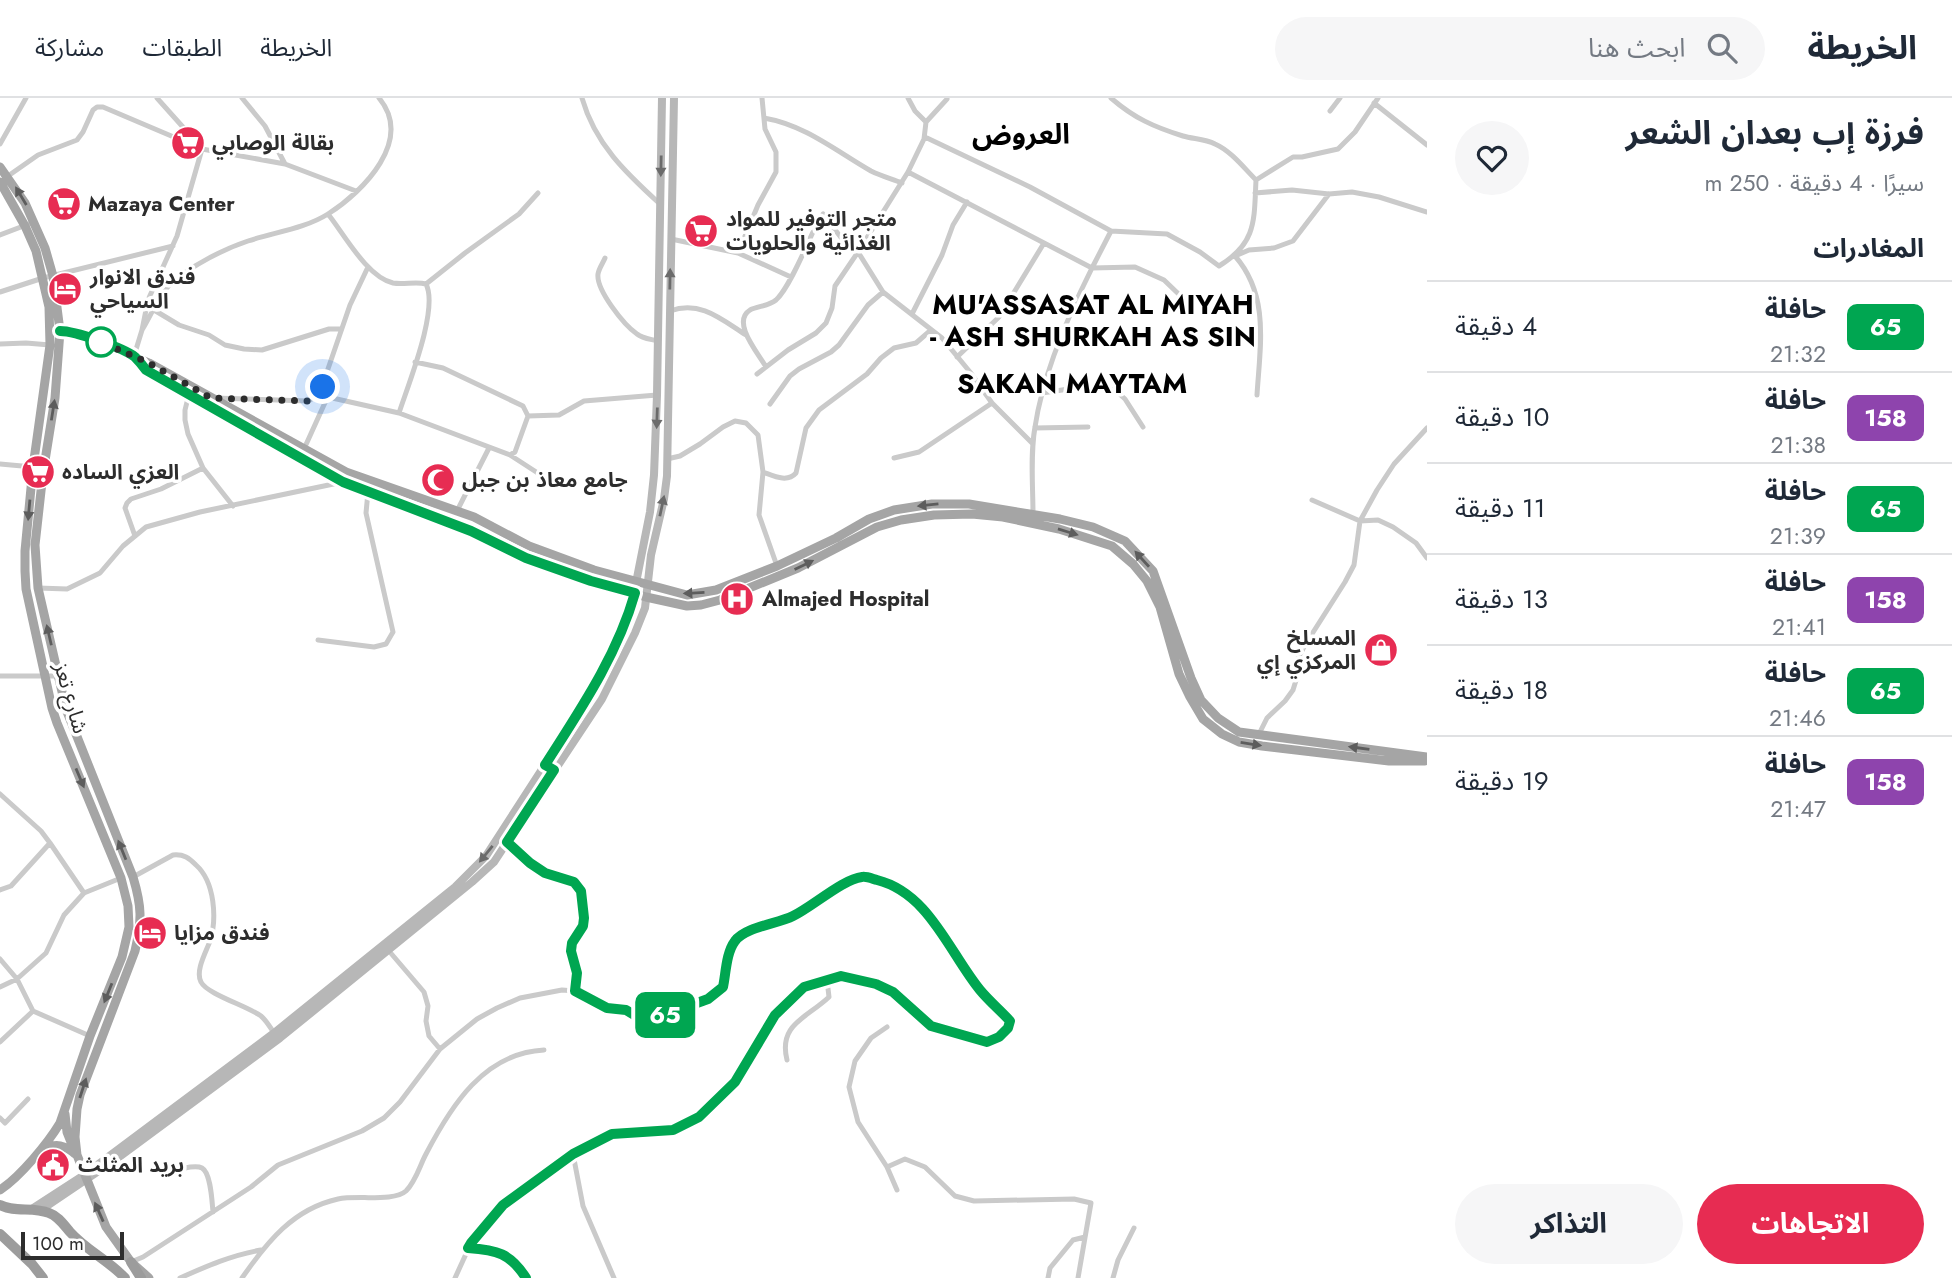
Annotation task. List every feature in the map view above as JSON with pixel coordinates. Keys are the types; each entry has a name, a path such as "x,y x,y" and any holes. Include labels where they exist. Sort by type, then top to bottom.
{"highway":[{"path":"0,1205 56,1216 79,1242 111,1264 125,1278"},
{"path":"0,1234 32,1264 52,1278"},
{"path":"131,1262 141,1278"},
{"path":"32,1264 43,1278"}],"main road":[{"path":"85,1178 274,1033 455,887 486,856 606,667 635,593 654,475 662,98"},
{"path":"36,1210 280,1038 472,882 494,862 602,699 645,608 652,548 667,476 674,98"},
{"name":"شارع تعز","path":"0,167 4,179 25,203 30,224 45,248 48,277 50,345 33,467 25,551 26,589 57,723 121,878 128,906 129,927 127,942 54,1133 0,1190"},
{"path":"660,192 672,192"},
{"name":"شارع تعز","path":"48,277 60,331 55,398 35,545 38,588 66,709 133,877 140,902 141,927 127,975 80,1095 75,1123 77,1156 106,1227 131,1262 149,1278"},
{"path":"60,331 70,331 92,338 134,356 346,472 474,517 529,546 594,570 687,595 716,590 777,566 869,519 894,510 932,504 970,504 1093,527 1125,541 1153,572 1201,701 1218,719 1239,732 1427,759"},
{"path":"134,356 146,370 343,482 471,531 526,558 591,581 687,606 720,600 798,568 877,527 901,520 934,515 972,514 1003,517 1059,529 1112,546 1133,564 1147,581 1160,607 1179,674 1189,698 1203,719 1222,734 1239,742 1318,753 1389,761 1427,759"},
{"path":"654,475 667,476"},
{"path":"1318,753 1319,742"},
{"path":"545,765 554,770"},
{"path":"65,1107 67,1132 77,1156"},
{"path":"35,1156 46,1148 57,1145 77,1156"}],"street":[{"path":"0,144 26,98"},
{"path":"157,98 202,149"},
{"path":"242,98 265,126 285,164"},
{"path":"142,330 166,287 179,276 249,240 300,227 328,214 356,191 381,164 390,141 391,123 386,106 379,98"},
{"path":"582,98 599,139 623,170 660,204"},
{"path":"738,253 758,205 776,172 776,152 765,129 762,98"},
{"path":"908,98 915,111 926,122"},
{"path":"1111,98 1129,114 1147,124 1214,143 1224,149 1256,180"},
{"path":"1331,111 1340,98"},
{"path":"757,374 826,323 832,308 835,286 902,183 924,139 926,122 947,99"},
{"path":"1256,180 1293,157 1338,149 1355,132 1376,101 1427,145"},
{"path":"4,179 38,155 77,140 93,110 103,107 202,149 285,164 356,191"},
{"path":"764,118 793,126 826,142 874,172 902,183"},
{"path":"924,139 927,138 1030,187 1111,232 1167,234 1219,265 1249,250 1274,248 1293,241 1329,194"},
{"path":"134,356 148,300 173,246 202,149"},
{"path":"908,172 1092,268 1135,267 1164,280 1189,304"},
{"path":"1235,256 1251,235 1256,180"},
{"path":"1255,193 1292,190 1329,194 1352,192 1379,197 1427,212"},
{"path":"426,284 519,215 538,193"},
{"path":"912,314 942,255 953,225 967,202"},
{"path":"328,214 368,267 381,278 407,284 420,282 426,284 429,289 428,321 399,413"},
{"path":"823,214 849,248 859,252 883,292 942,338 992,402 1033,443"},
{"path":"0,235 30,224"},
{"path":"766,367 743,328 743,319 746,313 776,300 791,277 813,232"},
{"path":"1033,514 1033,443 1042,393 1069,319 1111,232"},
{"path":"671,239 738,253 791,277"},
{"path":"957,357 999,317 1044,243"},
{"path":"0,292 48,277 173,246"},
{"path":"1235,256 1245,268 1256,293 1261,320 1257,395"},
{"path":"605,258 598,272 598,283 602,291 629,327 640,337 658,341"},
{"path":"319,395 350,305 368,267"},
{"path":"770,404 790,376 839,345 868,305 883,292"},
{"path":"670,312 681,307 695,307 750,338"},
{"path":"154,310 179,325 209,335 225,345 244,349 262,350 329,329 341,329"},
{"path":"763,472 783,479 792,477 796,473 806,428 819,410 867,374 894,348 916,343 931,330"},
{"path":"0,344 50,345"},
{"path":"415,362 443,368 523,406 528,416 515,452 510,455"},
{"path":"1042,393 1089,386 1115,390 1125,399 1143,427"},
{"path":"189,394 185,410 188,434 203,468 233,506"},
{"path":"211,398 308,401 319,395 399,413 510,455 547,479"},
{"path":"528,416 559,415 584,401 657,395"},
{"path":"304,449 328,396"},
{"path":"894,458 919,452 992,402"},
{"path":"667,459 680,456 735,421 746,423 758,435 763,472 759,515 777,566"},
{"path":"1035,428 1088,427"},
{"path":"1259,734 1266,718 1293,690 1298,658 1354,565 1360,521 1377,490 1394,464 1427,428"},
{"path":"457,511 489,448"},
{"path":"0,464 33,467"},
{"path":"135,536 125,508 127,503 203,468"},
{"path":"318,640 374,647 386,644 393,632 366,513 372,481"},
{"path":"38,588 67,589 100,573 123,546 146,527 343,482"},
{"path":"1312,500 1360,521 1378,520 1393,527 1416,543 1427,558"},
{"path":"0,676 58,676"},
{"path":"0,794 41,831 84,893"},
{"path":"507,842 545,873 574,882 581,891 583,926 572,943 571,951 577,973 575,991"},
{"path":"0,890 11,886 51,843"},
{"path":"133,877 173,855 180,854 201,869 209,886 214,916 211,939 199,978 206,989 262,1017 274,1033"},
{"path":"131,1262 144,1257 251,1187 278,1164 362,1131 384,1118 400,1102 440,1049 477,1019 520,998 540,992 562,990 575,991 607,1008 626,1010 641,1019 656,1018 684,1009 708,999 723,987 735,940 747,932 805,911 840,886 862,877 892,884 928,914 979,989 1010,1021 1008,1028 999,1037 987,1042 931,1026 893,992 876,984 841,976 804,987 775,1015 735,1082 699,1117 673,1130 612,1134 573,1154 503,1205 471,1243 455,1278"},
{"path":"0,987 17,979 46,953 64,915 84,893 121,878"},
{"path":"389,951 424,992 428,1006 426,1021 429,1036 440,1049"},
{"path":"0,959 17,979 33,1011 90,1036"},
{"path":"787,1060 783,1045 789,1032 829,997 827,980"},
{"path":"0,1042 33,1011"},
{"path":"887,1027 871,1038 855,1060 849,1087 858,1122 887,1167 897,1190"},
{"path":"242,1278 273,1236 297,1217 339,1199 396,1196 404,1193 448,1113 472,1084 497,1064 515,1056 544,1050"},
{"path":"0,1118 5,1123 28,1099"},
{"path":"573,1154 583,1206 614,1278"},
{"path":"887,1167 905,1159 925,1167 955,1196 974,1201 1074,1199 1091,1203 1078,1278"},
{"path":"180,1169 194,1166 206,1172 213,1212"},
{"path":"1112,1278 1134,1228"},
{"path":"1048,1278 1050,1268 1073,1240 1085,1237"},
{"path":"468,1248 505,1254 526,1278"},
{"path":"180,1278 207,1265 261,1250"}],"bus line":[{"name":"65","path":"60,331 70,331 92,338 134,356 146,370 343,482 471,531 526,558 635,593 606,667 545,765 554,770 507,842 545,873 574,882 581,891 583,926 572,943 571,951 577,973 575,991 607,1008 626,1010 641,1019 656,1018 684,1009 708,999 723,987 735,940 747,932 805,911 833,890 862,877 892,884 928,914 979,989 1010,1021 1008,1028 999,1037 987,1042 931,1026 893,992 876,984 841,976 804,987 775,1015 735,1082 699,1117 673,1130 612,1134 573,1154 503,1205 468,1248 505,1254 526,1278"}],"place":[{"name":"بقالة الوصابي","path":"188,143"},
{"name":"Mazaya Center","path":"64,204"},
{"name":"متجر التوفير للمواد الغذائية والحلويات","path":"701,231"},
{"name":"فندق الانوار السياحي","path":"65,289"},
{"name":"العزي الساده","path":"38,472"},
{"name":"جامع معاذ بن جبل","path":"438,480"},
{"name":"Almajed Hospital","path":"737,599"},
{"name":"المسلخ المركزي إي","path":"1381,650"},
{"name":"فندق مزايا","path":"150,933"},
{"name":"بريد المثلث","path":"53,1165"}],"district":[{"name":"العروض","path":"1021,134"},
{"name":"MU'ASSASAT AL MIYAH - ASH SHURKAH AS SIN","path":"1093,320"},
{"name":"SAKAN MAYTAM","path":"1072,383"}],"route":[{"path":"101,342 92,338 149,363 211,398 308,401 319,395 323,387"}]}
